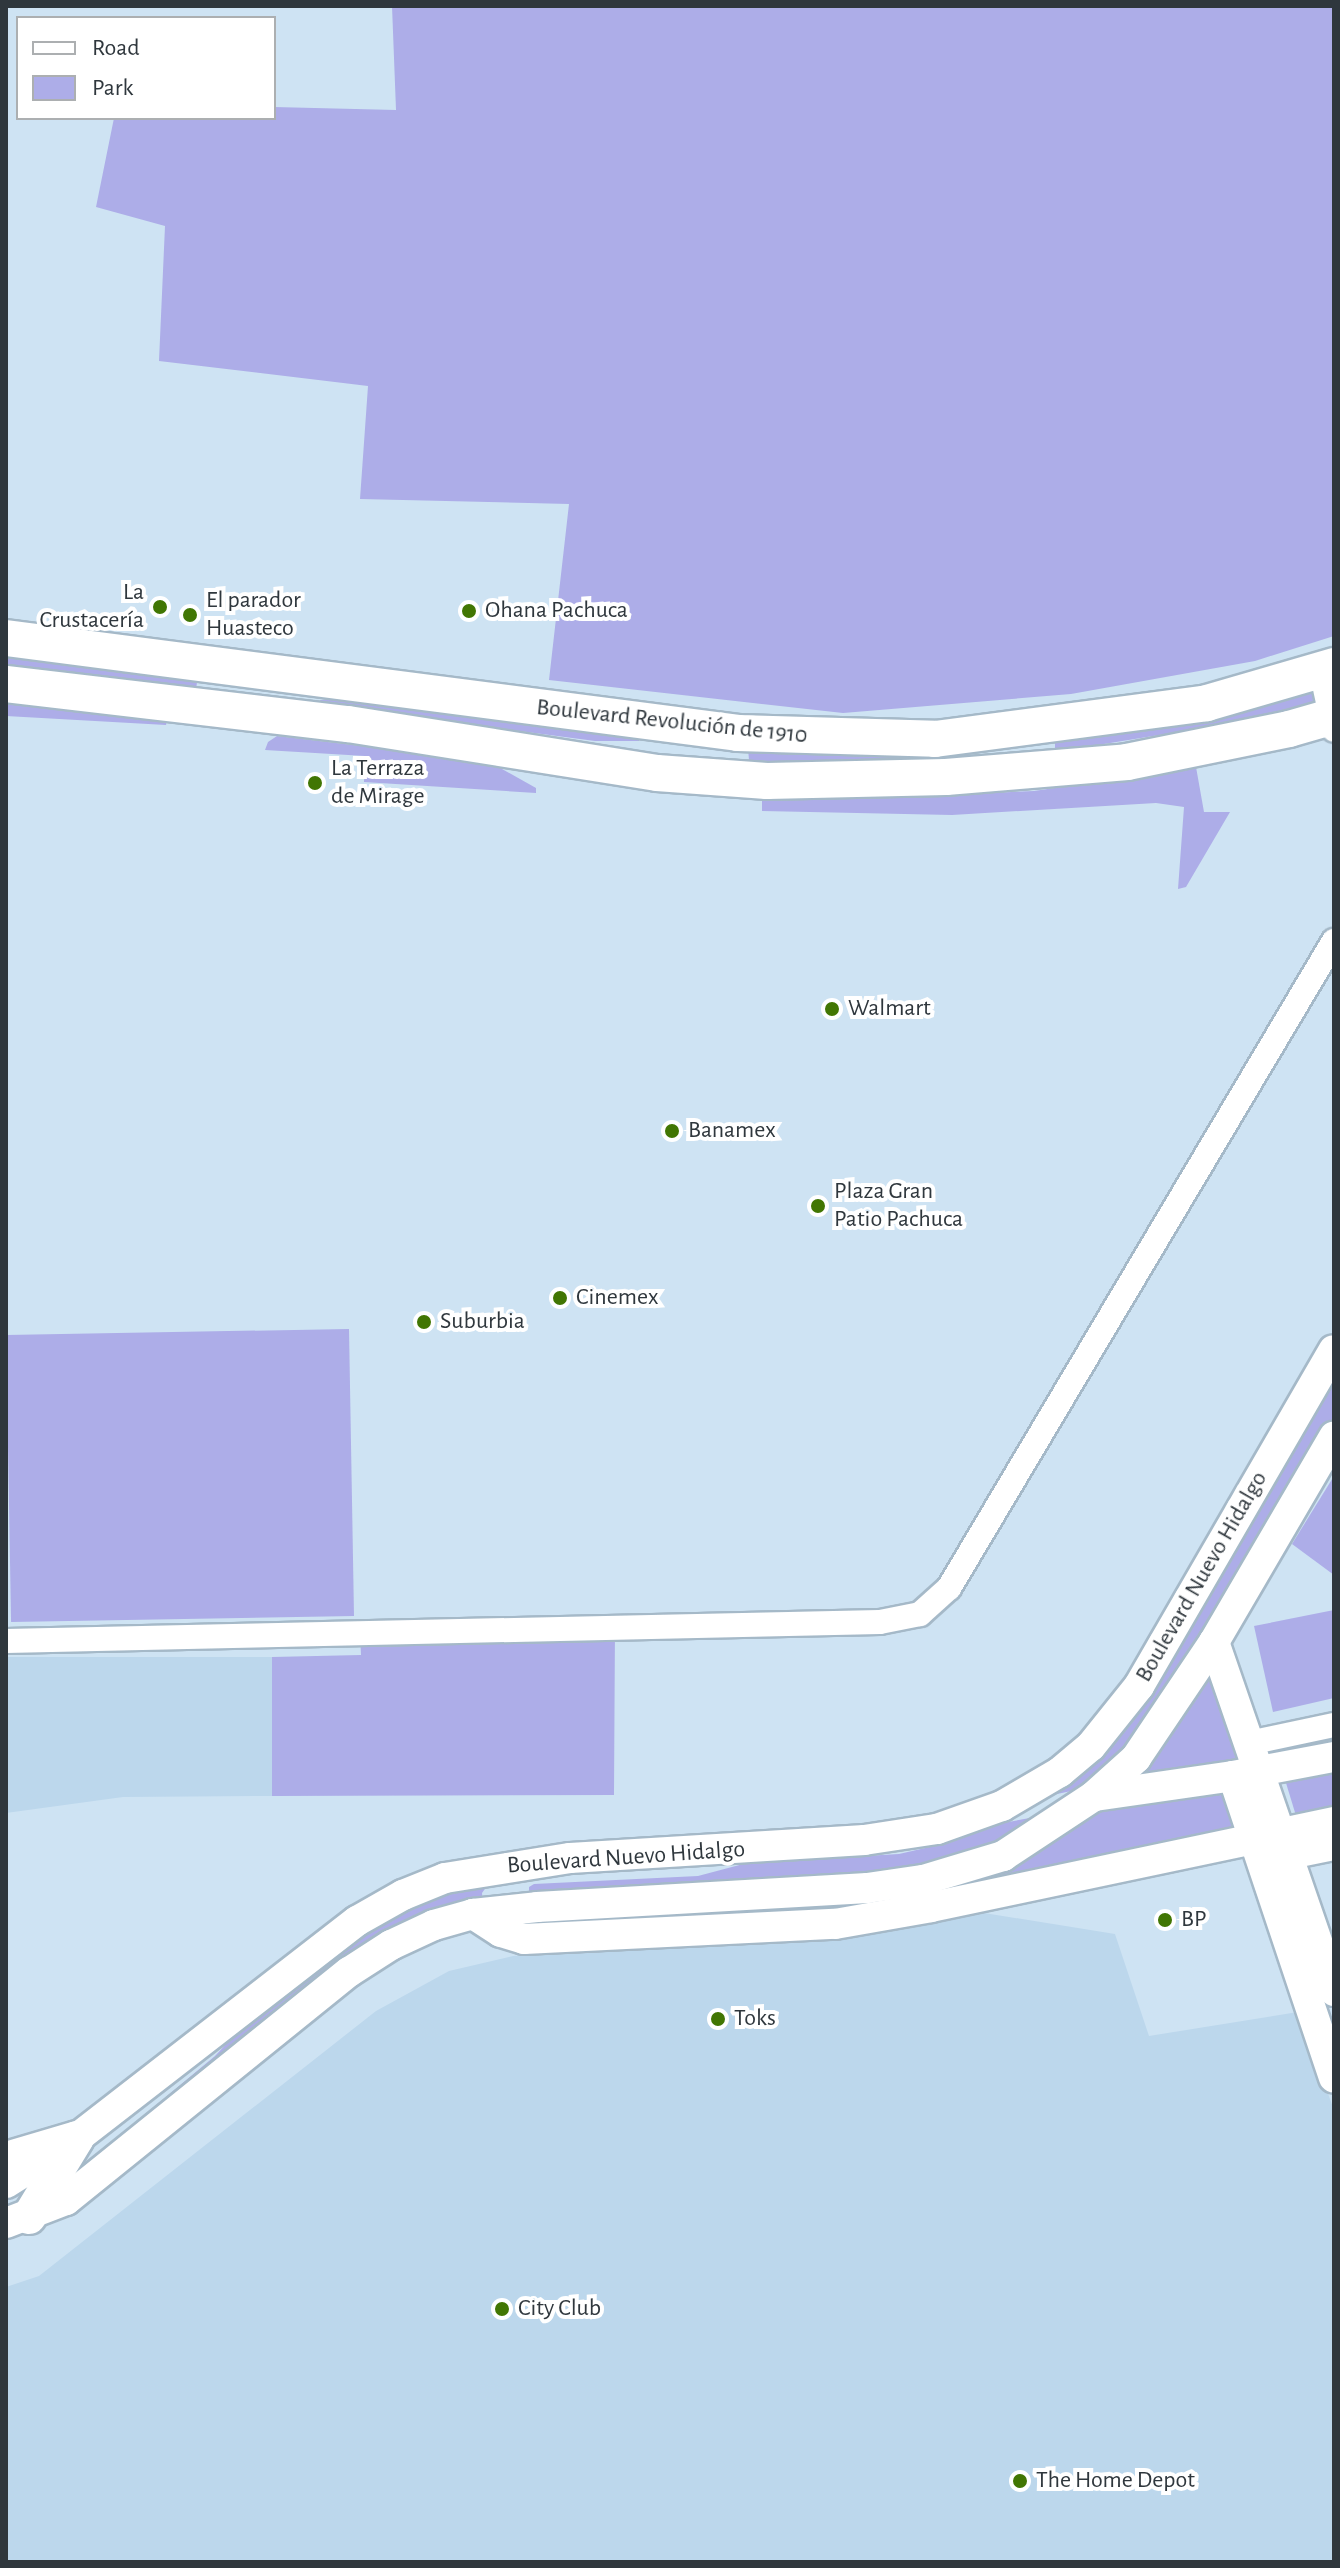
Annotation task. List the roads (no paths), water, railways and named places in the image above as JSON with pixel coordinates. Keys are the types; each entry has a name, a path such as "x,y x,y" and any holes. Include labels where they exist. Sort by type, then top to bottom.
{"main road":[{"name":"Boulevard Revolución de 1910","path":"6,638 738,733 935,739 1207,703 1328,668"},
{"name":"Boulevard Revolución de 1910","path":"6,684 348,724 657,773 767,781 894,779 1127,762 1333,722"},
{"path":"989,733 992,772"},
{"path":"6,2159 77,2138"},
{"path":"17,2220 77,2138"}],"street":[{"path":"1328,668 1333,722"},
{"path":"6,1641 880,1622 920,1614 949,1588 1334,941"},
{"name":"Boulevard Nuevo Hidalgo","path":"6,2183 77,2138 357,1921 403,1895 445,1878 526,1862 864,1840 937,1829 1002,1806 1060,1772 1091,1746 1139,1686 1334,1350"},
{"name":"Boulevard Nuevo Hidalgo","path":"17,2220 66,2200 349,1972 391,1945 434,1925 473,1914 516,1909 867,1888 927,1894 1003,1856 1094,1796 1136,1758 1214,1642 1334,1437"},
{"path":"1214,1642 1249,1743 1247,1774 1334,1991"},
{"path":"1249,1743 1334,1725"},
{"name":"Boulevard Nuevo Hidalgo","path":"1002,1806 1247,1774 1334,1757"},
{"name":"Boulevard Nuevo Hidalgo","path":"473,1914 501,1932 534,1939 808,1927 927,1894 1274,1843 1334,1822"},
{"path":"1274,1843 1334,2078"},
{"name":"Boulevard Nuevo Hidalgo","path":"1274,1843 1334,1848"},
{"path":"526,1862 516,1877 516,1909 524,1930 534,1939"},
{"path":"808,1927 867,1888"}],"place":[{"name":"La Crustacería","path":"160,607"},
{"name":"Ohana Pachuca","path":"469,611"},
{"name":"El parador Huasteco","path":"190,615"},
{"name":"La Terraza de Mirage","path":"315,783"},
{"name":"Walmart","path":"832,1009"},
{"name":"Banamex","path":"672,1131"},
{"name":"Plaza Gran Patio Pachuca","path":"818,1206"},
{"name":"Cinemex","path":"560,1298"},
{"name":"Suburbia","path":"424,1322"},
{"name":"BP","path":"1165,1920"},
{"name":"Toks","path":"718,2019"},
{"name":"City Club","path":"502,2309"},
{"name":"The Home Depot","path":"1020,2481"}]}
